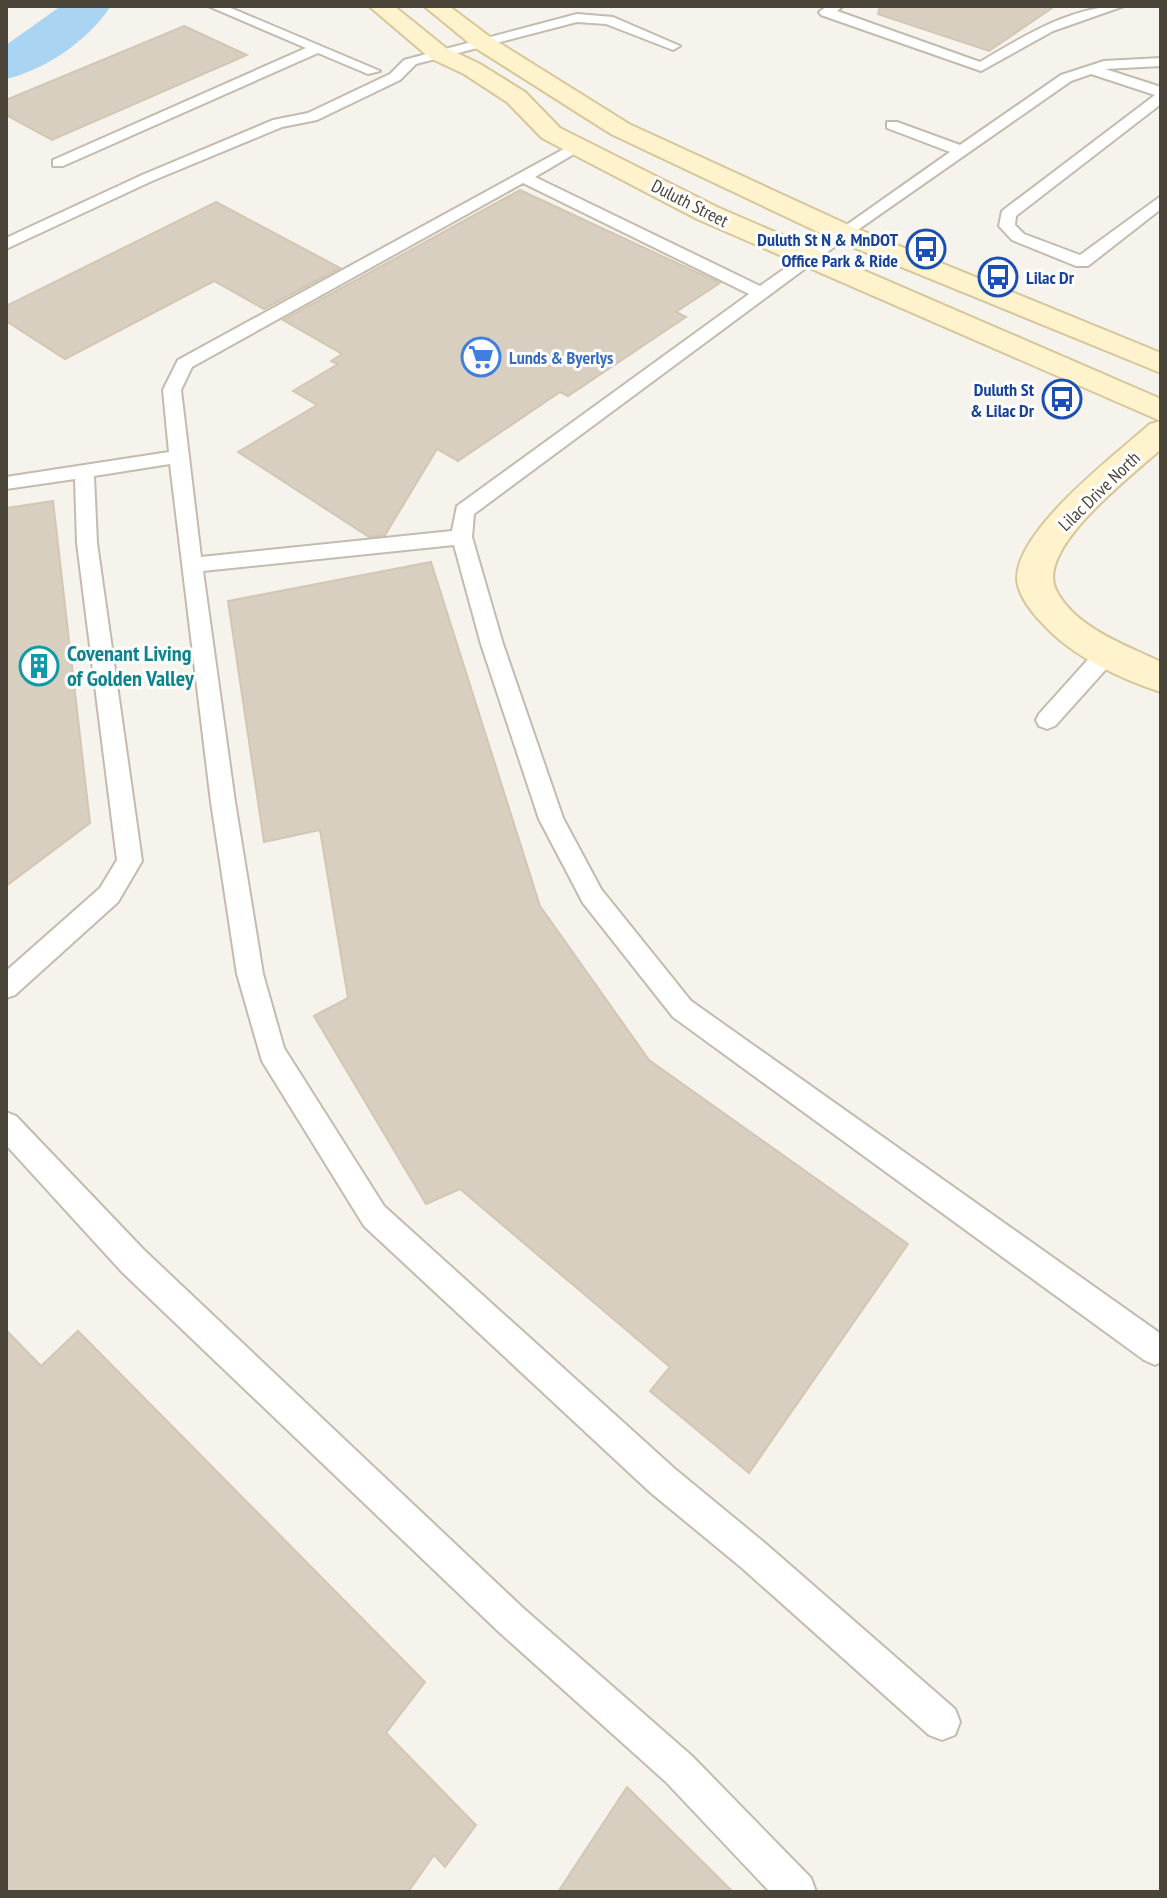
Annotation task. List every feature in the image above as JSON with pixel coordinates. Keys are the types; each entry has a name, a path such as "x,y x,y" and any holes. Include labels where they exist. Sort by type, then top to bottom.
{"street":[{"name":"Duluth Street","path":"380,6 438,53 472,69 516,97 551,133 707,213 1161,411"},
{"name":"Duluth Street","path":"435,6 482,42 620,129 843,233 1161,364"},
{"name":"Lilac Drive North","path":"1161,431 1063,522 1043,549 1036,564 1035,581 1046,603 1066,626 1161,678"}],"lane":[{"path":"215,6 373,71"},
{"path":"836,6 826,12 981,67 1048,28 1117,6"},
{"path":"278,123 297,107 373,71 565,20 608,20 673,46"},
{"path":"58,163 319,48"},
{"path":"1155,1349 682,1009 592,896 551,819 492,644 462,537 464,511 843,233 1066,78 1090,69 1129,62 1161,62"},
{"path":"6,244 147,178 278,123 312,117 395,77 409,63"},
{"path":"1090,69 1161,95"},
{"path":"1161,95 1008,214 1007,226 1018,237 1082,262 1161,201"},
{"path":"892,125 962,151"},
{"path":"578,147 184,364 172,390 223,802 250,974 272,1052 374,1216 663,1481 754,1556 942,1722"},
{"path":"523,177 763,294"},
{"path":"6,483 179,457"},
{"path":"6,987 109,895 130,861 87,543 84,471"},
{"path":"192,565 462,537"},
{"path":"1047,720 1109,651"},
{"path":"6,1125 133,1261 500,1610 679,1769 797,1892"}],"building":[{"path":"880,6 1055,6 989,51 878,14"},
{"path":"184,26 247,55 52,140 6,115 6,100"},
{"name":"Lunds & Byerlys","path":"520,190 720,283 676,312 686,317 568,396 560,392 458,461 437,449 385,535 369,537 238,452 317,405 293,391 338,364 331,361 342,354 283,320"},
{"path":"216,202 340,268 264,309 214,281 65,359 6,321 6,306"},
{"name":"Covenant Living of Golden Valley","path":"53,501 90,823 6,886 6,508"},
{"path":"431,562 540,906 649,1060 908,1244 749,1473 650,1391 670,1367 460,1189 426,1204 314,1016 348,998 320,830 264,842 228,601"},
{"path":"6,1330 41,1366 78,1331 425,1682 386,1733 476,1825 445,1867 434,1855 408,1892 6,1892"},
{"path":"627,1787 733,1892 558,1892"}],"waterway":[{"path":"6,64 50,39 88,6"}],"place":[{"name":"Duluth St N & MnDOT Office Park & Ride","path":"926,249"},
{"name":"Lilac Dr","path":"998,277"},
{"name":"Lunds & Byerlys","path":"481,357"},
{"name":"Duluth St & Lilac Dr","path":"1062,399"},
{"name":"Covenant Living of Golden Valley","path":"39,666"}]}
